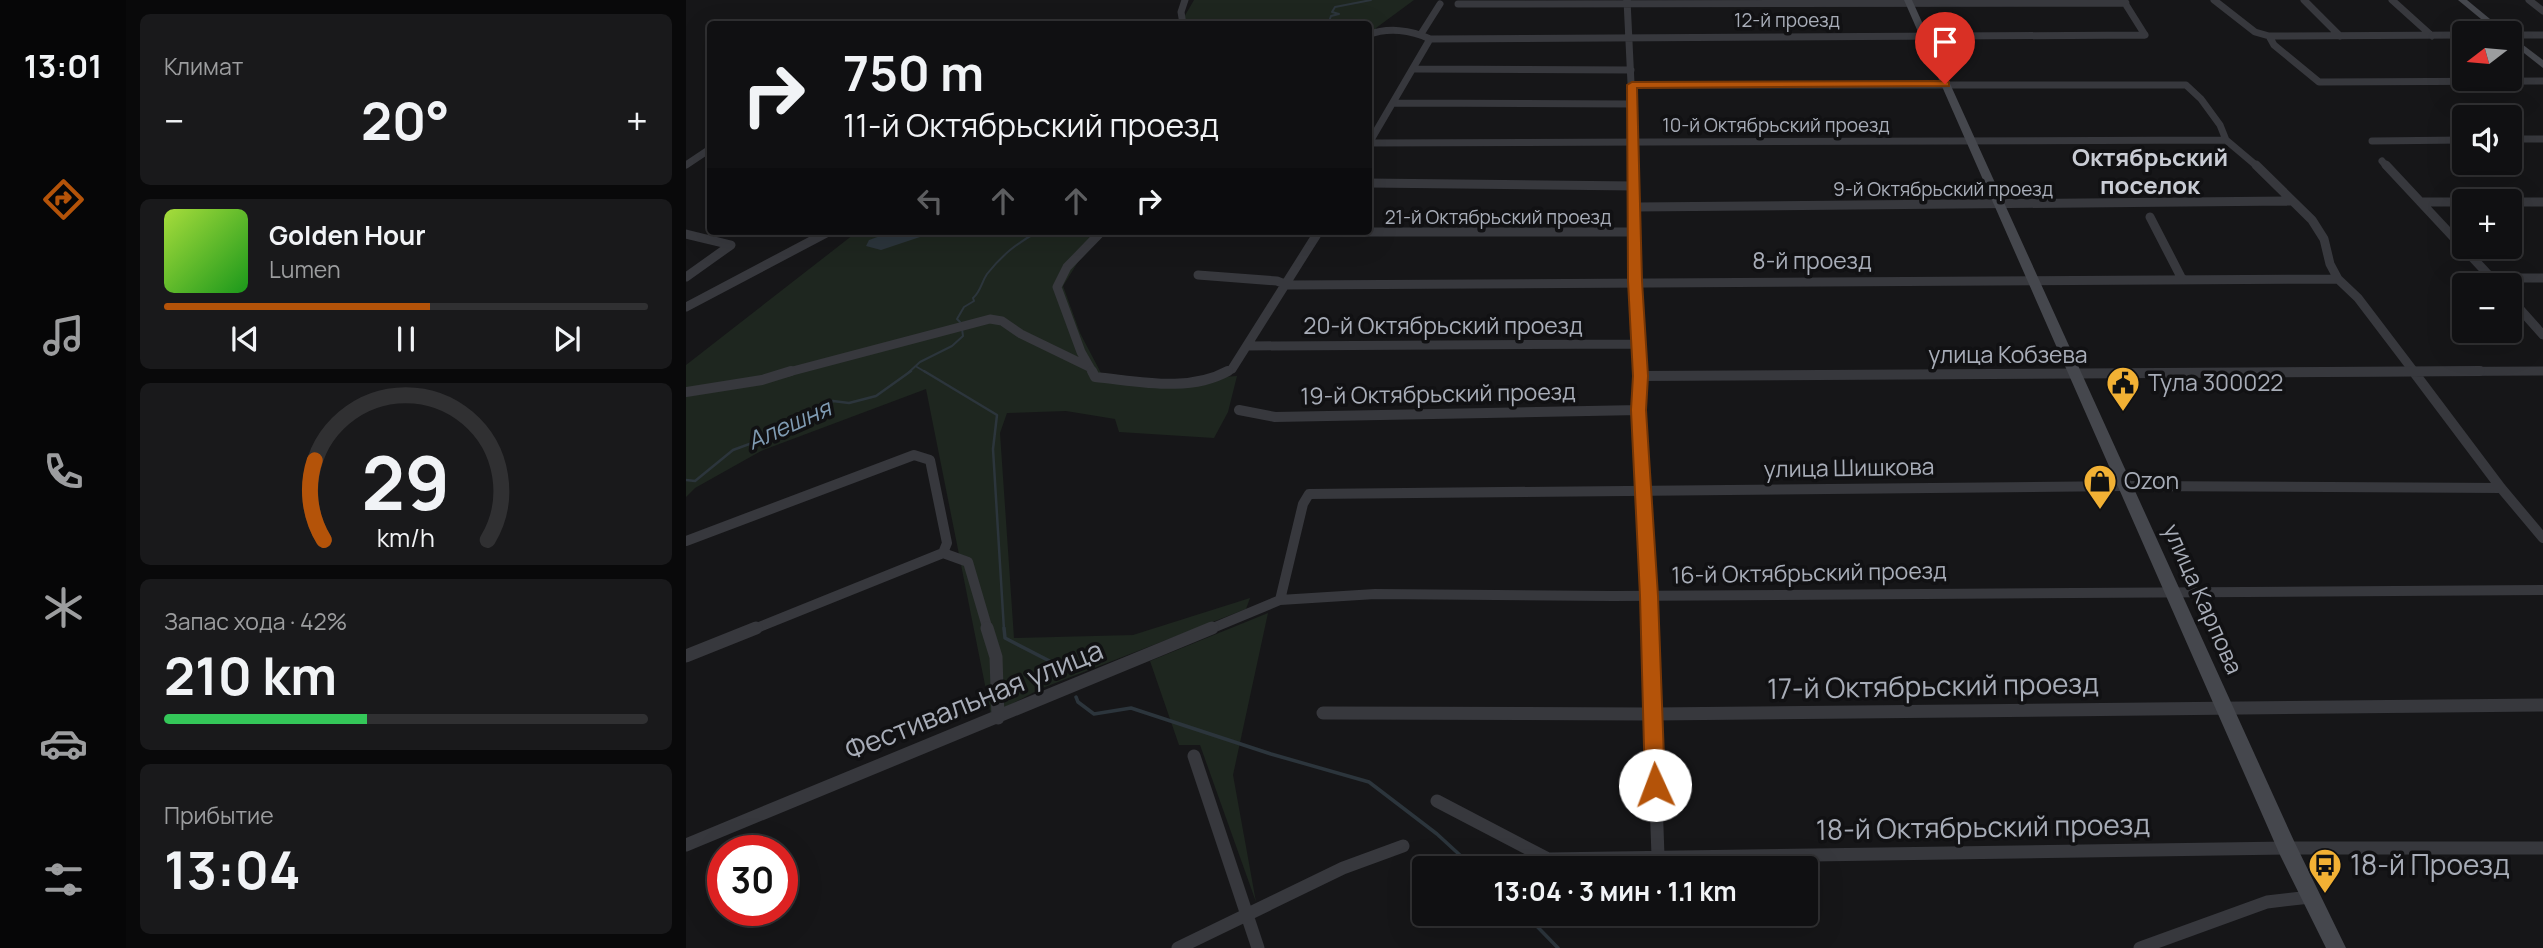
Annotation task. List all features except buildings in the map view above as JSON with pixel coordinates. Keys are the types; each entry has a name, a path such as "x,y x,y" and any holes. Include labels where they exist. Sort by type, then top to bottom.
{"main road":[{"path":"2462,0 2488,21"},
{"name":"улица Карпова","path":"1909,2 2287,848 2336,948"},
{"path":"2522,47 2543,65"}],"street":[{"path":"1182,21 1181,12 1185,0"},
{"path":"2214,0 2255,32 2269,36 2452,36"},
{"path":"2304,0 2340,36"},
{"path":"2392,0 2432,36"},
{"path":"2529,0 2543,11"},
{"path":"1460,2 2124,2"},
{"path":"1627,2 1636,207 1639,410 1658,856"},
{"name":"12-й проезд","path":"1430,39 2145,35 2124,2"},
{"path":"1421,34 1440,5"},
{"path":"1372,33 1421,34 1430,39 1372,139"},
{"path":"2522,36 2543,35"},
{"path":"2269,36 2274,45 2319,82 2543,81"},
{"path":"1415,69 1631,70"},
{"path":"1632,85 2186,85 2201,99 2220,125 2226,140 2278,184 2312,220 2324,239 2330,264 2338,279 2358,298 2416,373 2426,391 2543,538"},
{"path":"1394,103 1632,104"},
{"path":"2522,139 2543,139"},
{"name":"10-й Октябрьский проезд","path":"1372,144 2226,140"},
{"path":"2372,141 2452,140"},
{"path":"686,165 707,151"},
{"path":"2382,161 2487,273"},
{"path":"1372,183 1635,186"},
{"name":"9-й Октябрьский проезд","path":"1636,207 2292,201"},
{"path":"2422,202 2452,202"},
{"path":"2522,202 2543,202"},
{"path":"2150,217 2182,279"},
{"name":"21-й Октябрьский проезд","path":"1372,232 1636,232"},
{"path":"686,234 731,245 686,277"},
{"path":"686,307 822,235"},
{"path":"1098,235 1066,267 1057,287 1081,352 1095,377 1167,384 1210,381 1232,369 1317,235"},
{"name":"8-й проезд","path":"1198,275 1277,281 1287,285 2338,279"},
{"path":"2522,280 2543,278"},
{"path":"2522,311 2543,335"},
{"path":"686,391 762,380 858,352 990,319 1002,321 1021,334 1089,367"},
{"name":"20-й Октябрьский проезд","path":"1247,346 1639,344"},
{"name":"улица Кобзева","path":"1640,376 2543,371"},
{"name":"19-й Октябрьский проезд","path":"1239,410 1275,417 1639,410"},
{"path":"686,541 914,455 930,460 947,543 943,553"},
{"name":"улица Шишкова","path":"1280,600 1304,504 1309,494 2126,486 2501,488"},
{"path":"686,656 943,553 968,562 996,657 998,718"},
{"name":"16-й Октябрьский проезд","path":"1280,600 1340,593 1649,596 2171,589 2543,590"},
{"name":"Фестивальная улица","path":"686,845 1280,600"},
{"name":"17-й Октябрьский проезд","path":"1323,713 1653,714 2543,705"},
{"path":"1194,756 1258,948"},
{"name":"18-й Октябрьский проезд","path":"1437,802 1542,856"},
{"path":"1178,948 1343,868 1403,846"},
{"name":"18-й Октябрьский проезд","path":"1658,856 2287,848 2543,848"},
{"path":"2140,948 2267,902 2310,897"}],"shaded area":[{"path":"1194,0 1414,0 1376,28 1377,33 1372,36 1372,21 1182,21"},
{"path":"853,235 1104,235 1078,262 1063,286 1080,333 1101,373 1168,381 1237,376 1228,412 1214,438 1119,432 1115,419 1066,411 1007,413 1000,433 1014,638 1133,635 1250,598 1246,609 1040,689 991,715 926,389 761,451 695,488 686,497 686,365"},
{"path":"883,235 926,235 881,250 866,246 869,240"},
{"path":"1268,613 1233,775 1256,902 1200,745 1179,745 1150,661"}],"waterway":[{"name":"Алешня","path":"1329,21 1331,16 1339,14 1332,12 1335,7 1371,0"},
{"name":"Алешня","path":"960,322 957,319 964,307 974,301 973,298 987,274 1011,249 1032,235"},
{"name":"Алешня","path":"908,373 920,362 952,346 963,336 962,329"},
{"path":"917,367 927,373"},
{"name":"Алешня","path":"686,480 695,481 733,450 771,436 794,419 833,401 849,403 876,396 911,371"},
{"path":"924,371 997,415 993,449 1004,630"},
{"path":"1004,628 1005,638 1069,671"},
{"path":"1076,697 1078,702 1094,714 1131,708 1271,754 1369,782 1437,834 1461,856"},
{"path":"1537,926 1558,948"}],"place":[{"name":"Тула 300022","path":"2123,413"},
{"name":"Ozon","path":"2100,511"},
{"name":"18-й Проезд","path":"2325,895"}],"district":[{"name":"Октябрьский поселок","path":"2150,172"}],"route":[{"path":"1655,785 1639,410 1632,85 1945,84"}]}
